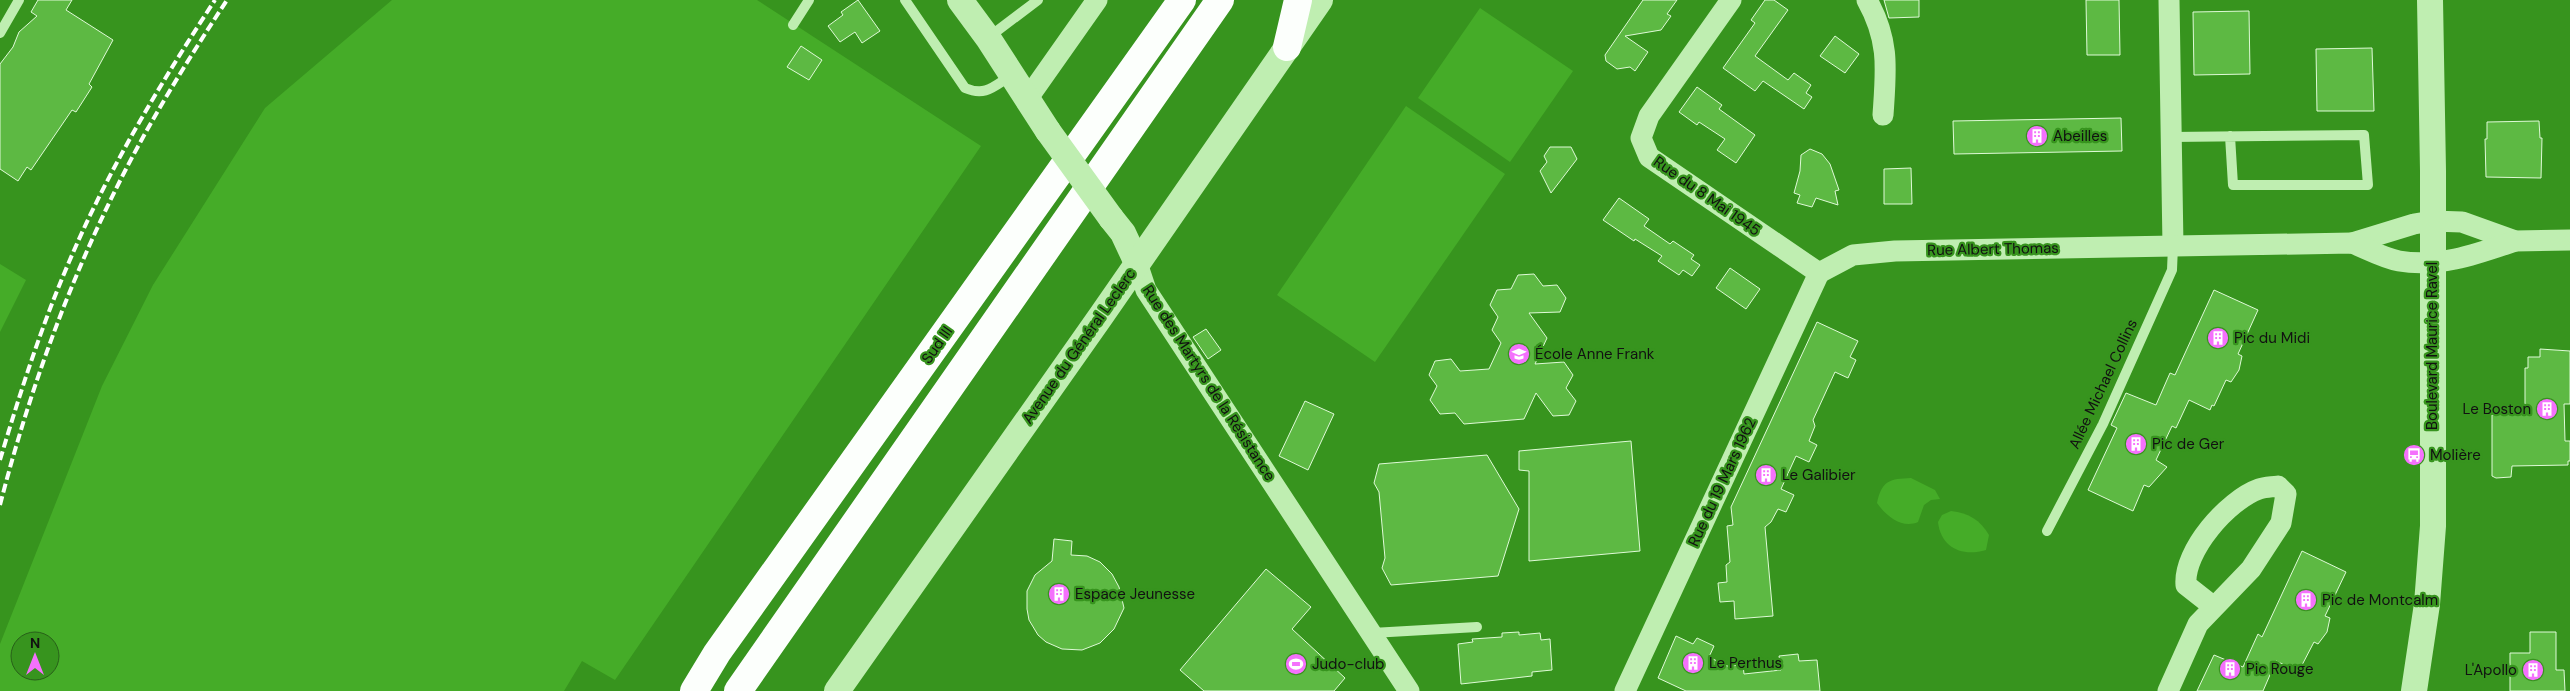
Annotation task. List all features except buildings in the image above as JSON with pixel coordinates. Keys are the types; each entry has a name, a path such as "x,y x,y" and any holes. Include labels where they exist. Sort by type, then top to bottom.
{"highway":[{"name":"Sud III","path":"694,691 717,654 1182,0"},
{"path":"738,691 1220,0"},
{"path":"1287,47 1298,0"}],"street":[{"name":"Rue des Martyrs de la Résistance","path":"960,0 1013,74 1048,131 1123,233 1146,290 1409,691"},
{"path":"1028,98 1097,0"},
{"name":"Avenue du Général Leclerc","path":"837,691 1320,0"},
{"name":"Rue du 8 Mai 1945","path":"1731,0 1649,116 1641,138 1649,157 1818,273"},
{"path":"1867,0 1874,14 1886,54 1883,115"},
{"path":"2169,0 2173,246"},
{"name":"Boulevard Maurice Ravel","path":"2414,691 2427,604 2433,526 2430,0"},
{"path":"2352,243 2398,228 2432,221 2462,222 2515,241 2570,240"},
{"name":"Rue Albert Thomas","path":"1818,273 1853,255 1895,251 2352,243 2399,261 2432,263 2480,253 2515,241"},
{"name":"Rue du 19 Mars 1962","path":"1625,691 1818,273"},
{"path":"2168,691 2198,624 2251,569 2281,523 2286,494 2278,486 2259,489 2228,509 2208,530 2194,552 2185,574 2186,585 2214,607"}],"lane":[{"path":"0,33 19,0"},
{"path":"793,25 809,0"},
{"path":"906,0 965,88 976,92 985,92 1013,74"},
{"path":"988,38 1038,0"},
{"path":"2171,137 2230,136 2364,135 2368,185 2233,184 2230,136"},
{"name":"Allée Michael Collins","path":"2047,530 2103,424 2172,270 2173,246"},
{"path":"1371,634 1477,626"}],"green space":[{"path":"392,0 757,0 981,146 615,680 582,661 564,691 0,691 0,644 102,386 153,285 265,108"},
{"path":"1480,8 1573,71 1510,162 1418,98"},
{"path":"1406,106 1505,174 1375,362 1277,295"},
{"path":"0,264 26,280 0,332"},
{"path":"1911,478 1935,490 1940,499 1931,500 1924,505 1918,522 1906,524 1890,517 1877,503 1881,490 1888,482"},
{"path":"1951,511 1963,513 1982,525 1989,535 1986,550 1977,552 1961,551 1948,544 1943,538 1938,522 1942,515"}],"railway":[{"path":"0,460 40,336 84,228 136,128 174,63 215,0"},
{"path":"0,505 39,375 87,250 149,126 227,0"}],"place":[{"name":"Abeilles","path":"2037,136"},
{"name":"Pic du Midi","path":"2218,338"},
{"name":"École Anne Frank","path":"1519,354"},
{"name":"Le Boston","path":"2547,409"},
{"name":"Pic de Ger","path":"2136,444"},
{"name":"Molière","path":"2414,455"},
{"name":"Le Galibier","path":"1766,475"},
{"name":"Espace Jeunesse","path":"1059,594"},
{"name":"Pic de Montcalm","path":"2306,600"},
{"name":"Le Perthus","path":"1693,663"},
{"name":"Judo-club","path":"1296,664"},
{"name":"Pic Rouge","path":"2230,669"},
{"name":"L'Apollo","path":"2533,670"}]}
